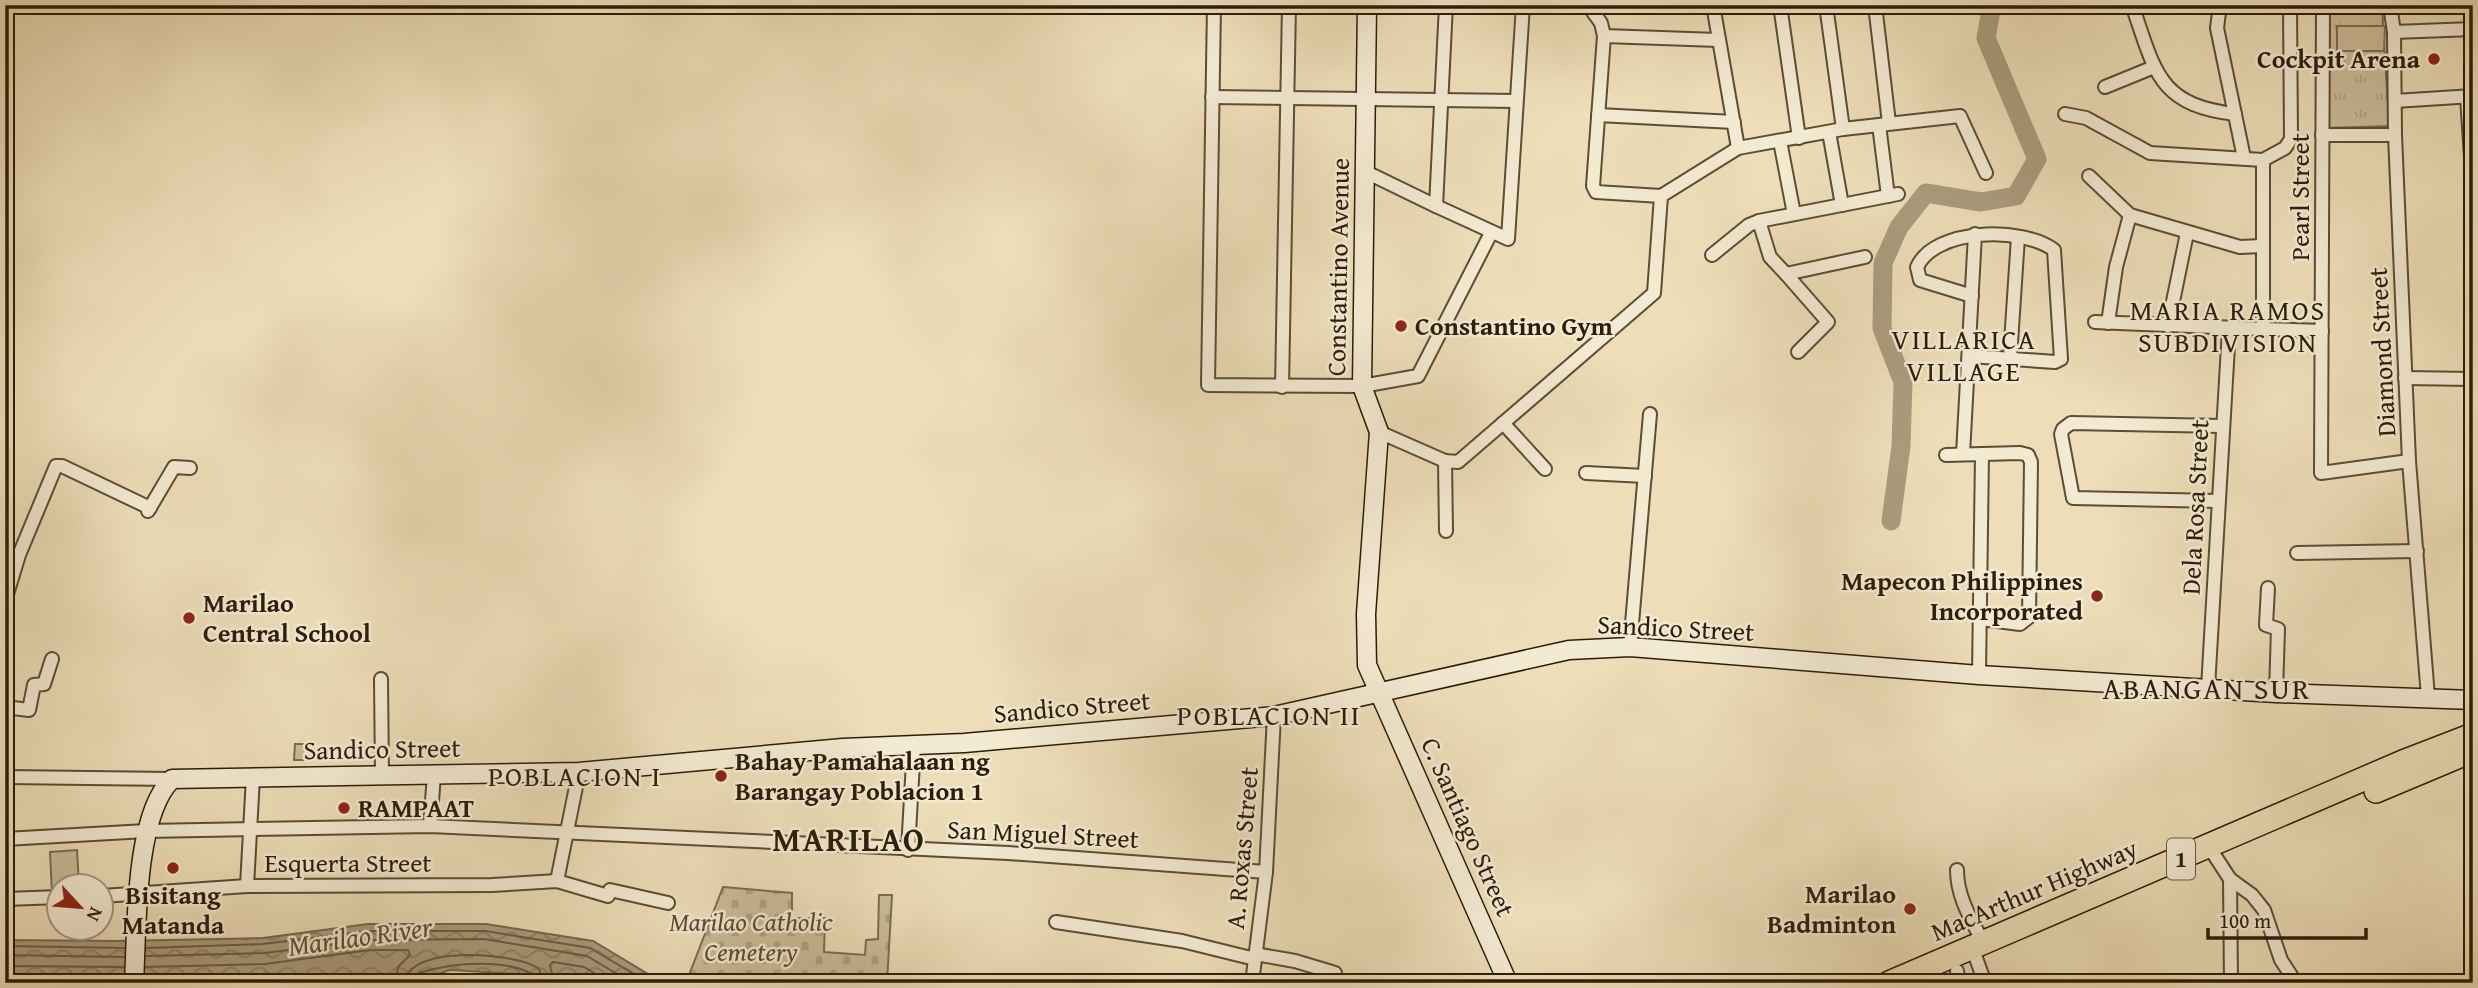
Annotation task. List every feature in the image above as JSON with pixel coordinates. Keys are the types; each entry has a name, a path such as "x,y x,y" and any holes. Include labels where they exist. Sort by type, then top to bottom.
{"highway":[{"name":"MacArthur Highway","path":"1929,983 2403,762 2473,735"},
{"name":"MacArthur Highway","path":"2212,853 2473,751"},
{"name":"MacArthur Highway","path":"1889,983 1972,965"}],"main road":[{"name":"Constantino Avenue","path":"1367,5 1362,386 1379,432 1366,614 1367,665 1379,692"},
{"name":"Sandico Street","path":"172,779 579,772 844,748 914,745 1274,716 1569,650 1630,647 1979,675 2276,693 2473,700"},
{"name":"C. Santiago Street","path":"1379,692 1508,983"},
{"path":"134,983 146,831 155,804 172,779"}],"street":[{"path":"1214,5 1208,386 1362,386 1420,375 1491,233"},
{"path":"1282,387 1289,5"},
{"path":"1436,206 1446,5"},
{"path":"1366,172 1508,239 1523,5"},
{"path":"1588,5 1601,23 1604,36 1594,190 1599,193 1661,196 1738,148 1843,129 1960,116 1986,173"},
{"path":"1713,5 1738,148"},
{"path":"1780,5 1799,138"},
{"path":"1826,5 1843,129"},
{"path":"1712,255 1749,225 1759,221 1893,195 1884,124 1875,5"},
{"path":"1901,5 1912,5"},
{"path":"2132,5 2163,86 2210,111 2235,114"},
{"path":"2220,5 2217,27 2245,158"},
{"path":"2066,114 2086,118 2150,153 2263,160 2285,148 2291,139 2290,5"},
{"name":"Pearl Street","path":"2323,5 2321,473 2409,461"},
{"name":"Diamond Street","path":"2390,5 2395,32 2395,135 2409,461 2428,697"},
{"path":"2395,32 2473,29"},
{"path":"1604,36 1718,40"},
{"path":"2105,88 2154,67"},
{"path":"1212,97 1516,101"},
{"path":"2395,101 2470,97 2473,187"},
{"path":"1598,115 1734,122"},
{"path":"1829,132 1842,205"},
{"path":"2322,135 2395,135"},
{"path":"1780,141 1794,214"},
{"path":"2263,160 2263,329"},
{"path":"2089,176 2130,215 2240,247 2262,246"},
{"path":"1379,432 1445,461 1458,462 1654,293 1661,196"},
{"path":"2108,323 2116,267 2130,215"},
{"path":"1759,221 1770,257 1828,322 1798,352"},
{"path":"2168,326 2186,233"},
{"path":"1963,454 1975,234"},
{"path":"1970,356 2056,362 2062,355 2053,250 2018,237 1975,234 1935,247 1917,267 1920,279 1972,296"},
{"path":"2010,358 2018,237"},
{"path":"1786,274 1865,257"},
{"path":"2095,322 2322,331"},
{"name":"Dela Rosa Street","path":"2208,688 2229,329"},
{"path":"2405,378 2473,379"},
{"path":"1630,647 1650,414"},
{"path":"1503,423 1545,469"},
{"path":"2218,501 2073,498 2061,434 2071,423 2222,426"},
{"path":"1946,455 2020,453 2028,455 2031,462 2029,618 2020,624 1981,619"},
{"path":"1979,675 1982,454"},
{"path":"1445,461 1446,531"},
{"path":"5,601 19,555 56,466 62,466 149,509 174,467 190,468"},
{"path":"1586,473 1645,476"},
{"path":"2297,554 2417,551"},
{"path":"2268,588 2266,622 2268,626 2278,629 2276,693"},
{"path":"5,708 29,710 34,683 44,684 52,659"},
{"path":"381,679 382,775"},
{"name":"A. Roxas Street","path":"1252,983 1266,872 1274,716"},
{"path":"908,850 914,745"},
{"path":"556,881 579,772"},
{"path":"430,826 434,775"},
{"path":"5,777 172,779"},
{"path":"247,886 253,777"},
{"name":"San Miguel Street","path":"5,839 146,831 430,826 1008,853 1266,872"},
{"path":"2212,853 2230,879 2252,895 2264,910 2281,960 2296,983"},
{"path":"1957,870 1957,885 1963,903 1972,965"},
{"path":"2230,879 2231,983"},
{"name":"Esquerta Street","path":"116,895 247,886 492,885 556,881 608,896 610,890 668,903"},
{"path":"5,899 46,898"},
{"path":"1056,922 1295,961 1335,973"}],"green space":[{"path":"2328,5 2382,5 2389,126 2328,128"},
{"path":"2337,26 2385,26 2384,51 2337,51"},
{"path":"295,744 314,744 313,760 294,760"},
{"path":"77,850 78,872 51,872 50,852"},
{"name":"Marilao Catholic Cemetery","path":"723,887 792,893 792,918 825,918 824,952 865,955 866,940 878,939 879,895 892,895 887,983 686,983"}],"water":[{"name":"Marilao River","path":"368,924 486,924 593,941 663,983 534,983 517,974 450,970 411,983 5,983 5,940 116,942 263,938"}],"waterway":[{"path":"1891,521 1901,446 1903,382 1882,328 1883,263 1899,227 1926,193 1981,202 2016,196 2037,159 1986,38 1992,5"}],"place":[{"name":"Cockpit Arena","path":"2434,59"},
{"name":"Constantino Gym","path":"1401,326"},
{"name":"Mapecon Philippines Incorporated","path":"2097,596"},
{"name":"Marilao Central School","path":"189,618"},
{"name":"Bahay Pamahalaan ng Barangay Poblacion 1","path":"721,776"},
{"name":"RAMPAAT","path":"344,808"},
{"name":"Bisitang Matanda","path":"173,868"},
{"name":"Marilao Badminton","path":"1910,909"}],"district":[{"name":"MARIA RAMOS SUBDIVISION","path":"2228,326"},
{"name":"VILLARICA VILLAGE","path":"1964,355"},
{"name":"ABANGAN SUR","path":"2207,689"},
{"name":"POBLACION II","path":"1269,715"},
{"name":"POBLACION I","path":"575,776"},
{"name":"MARILAO","path":"849,839"}]}
